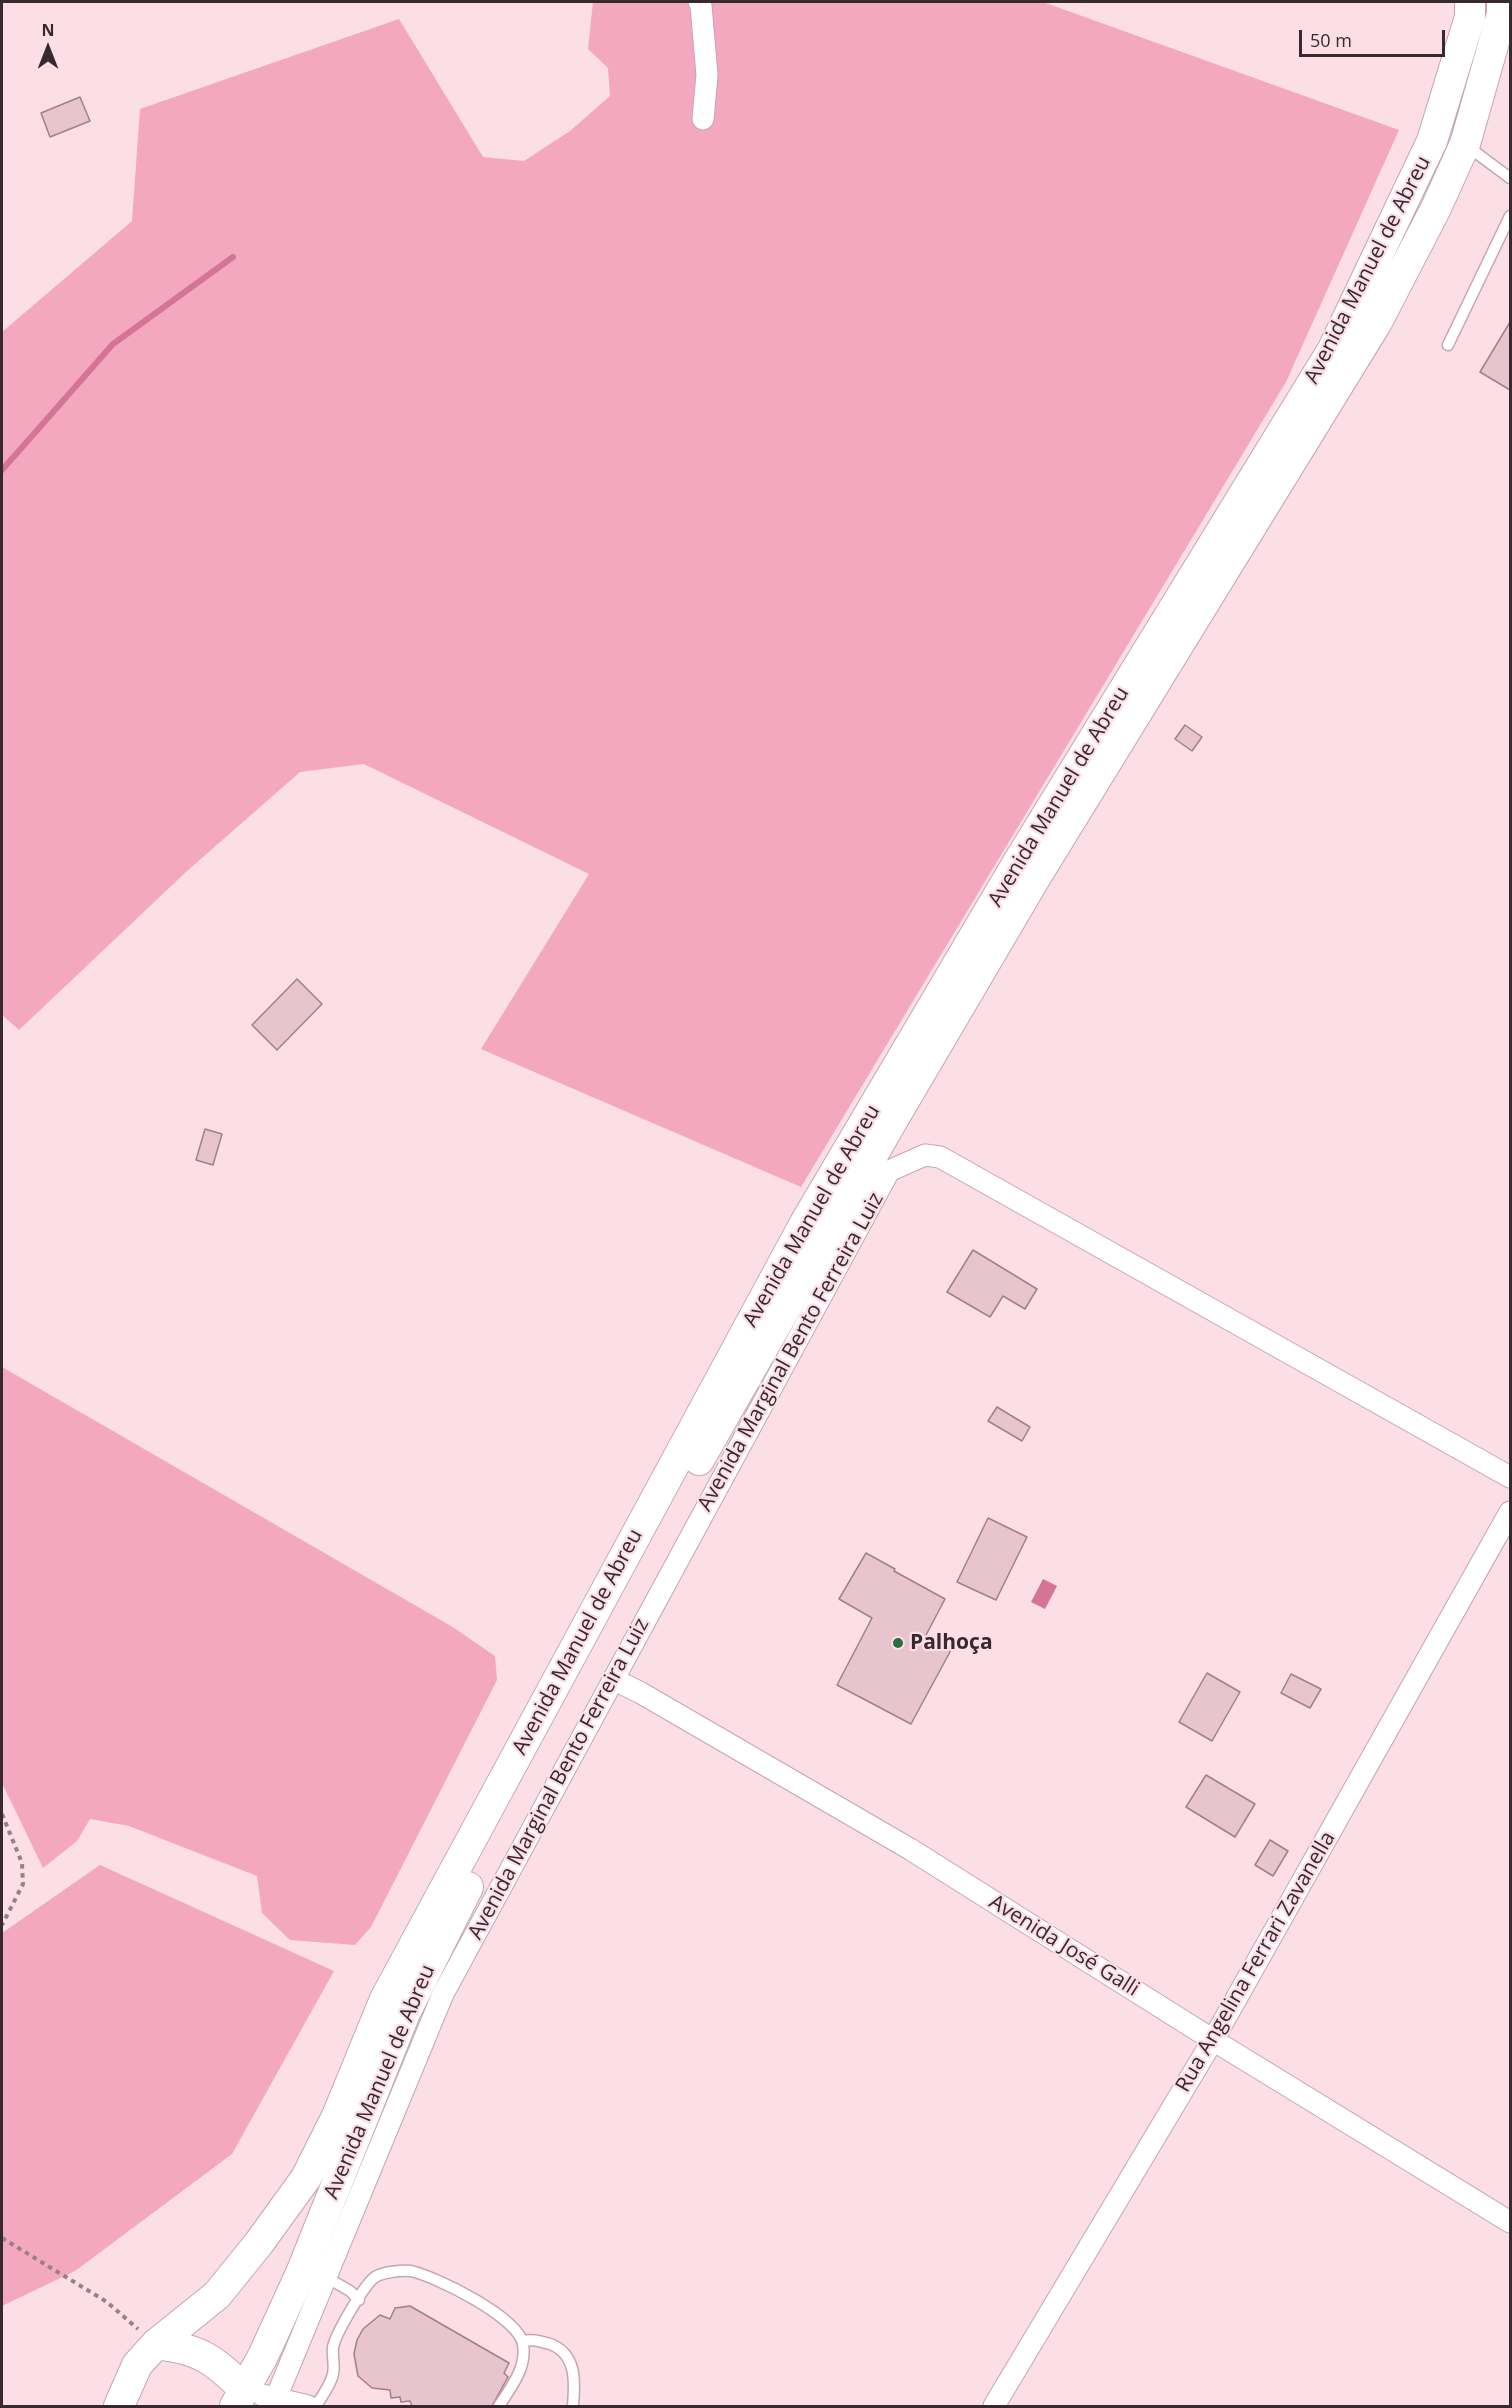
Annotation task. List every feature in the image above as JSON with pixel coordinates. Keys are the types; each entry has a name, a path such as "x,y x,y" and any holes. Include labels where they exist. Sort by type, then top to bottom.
{"main road":[{"name":"Avenida Manuel de Abreu","path":"256,2400 301,2273 405,2013 517,1788 588,1655 877,1149 1034,880 1377,322 1436,208 1465,144 1502,14 1502,2"},
{"name":"Avenida Manuel de Abreu","path":"119,2406 137,2365 156,2344 217,2295 259,2243 306,2178 337,2116 385,1999 805,1223 1017,864 1333,349 1432,141 1466,7"},
{"path":"156,2344 193,2351 218,2364 256,2400"}],"street":[{"path":"699,2 707,75 703,119"},
{"name":"Avenida Marginal Bento Ferreira Luiz","path":"256,2400 326,2277 443,1994 889,1171 925,1155 940,1157 1510,1477"},
{"name":"Rua Angelina Ferrari Zavanella","path":"994,2406 1213,2040 1510,1512"},
{"name":"Avenida José Galli","path":"613,1679 641,1693 910,1850 1213,2040 1510,2222"},
{"path":"256,2400 308,2406"}],"lane":[{"path":"1465,144 1510,178"},
{"path":"1448,345 1510,216"},
{"path":"316,2406 334,2373 332,2357 340,2327 374,2278 381,2274 409,2271 438,2281 475,2300 508,2322 522,2341 524,2360 499,2406"},
{"path":"326,2277 350,2291 359,2300"},
{"path":"522,2341 535,2339 556,2347 568,2356 573,2368 575,2386 573,2406"}],"path":[{"path":"2,1814 22,1863 22,1884 2,1925"},
{"path":"2,2238 107,2302 156,2344"}],"shaded area":[{"path":"593,2 1043,2 1399,130 1286,382 801,1187 481,1049 589,874 364,764 300,772 187,871 19,1030 2,1015 2,332 132,221 140,109 399,19 483,157 524,161 570,131 610,96 608,68 588,49"},
{"path":"2,1367 451,1626 495,1656 497,1680 371,1927 355,1945 290,1940 262,1913 257,1876 129,1826 90,1819 77,1841 43,1868 2,1783"},
{"path":"1043,1579 1057,1586 1045,1609 1031,1602"},
{"path":"100,1865 334,1971 232,2154 75,2271 2,2306 2,1933"}],"building":[{"path":"80,97 90,121 50,137 41,113"},
{"path":"1510,322 1510,390 1480,372"},
{"path":"1185,725 1202,737 1192,751 1175,739"},
{"path":"297,979 322,1004 277,1050 252,1025"},
{"path":"205,1129 222,1134 213,1165 196,1160"},
{"path":"973,1250 1037,1289 1025,1309 1003,1296 990,1317 947,1292"},
{"path":"997,1407 1030,1427 1022,1441 988,1421"},
{"path":"988,1518 1027,1537 996,1600 957,1582"},
{"name":"Palhoça","path":"866,1553 945,1599 925,1637 951,1650 911,1724 837,1685 872,1618 839,1599"},
{"path":"1207,1673 1240,1692 1212,1741 1179,1722"},
{"path":"1291,1674 1321,1689 1310,1708 1281,1693"},
{"path":"1206,1775 1255,1804 1235,1837 1186,1807"},
{"path":"1270,1840 1288,1851 1273,1876 1255,1865"},
{"path":"410,2306 509,2363 504,2373 508,2377 492,2406 412,2406 410,2401 401,2402 400,2397 391,2398 390,2390 372,2388 358,2376 354,2354 357,2340 363,2329 380,2315 390,2319 395,2308"}],"waterway":[{"path":"2,470 113,344 233,257"}],"place":[{"name":"Palhoça","path":"898,1643"}]}
